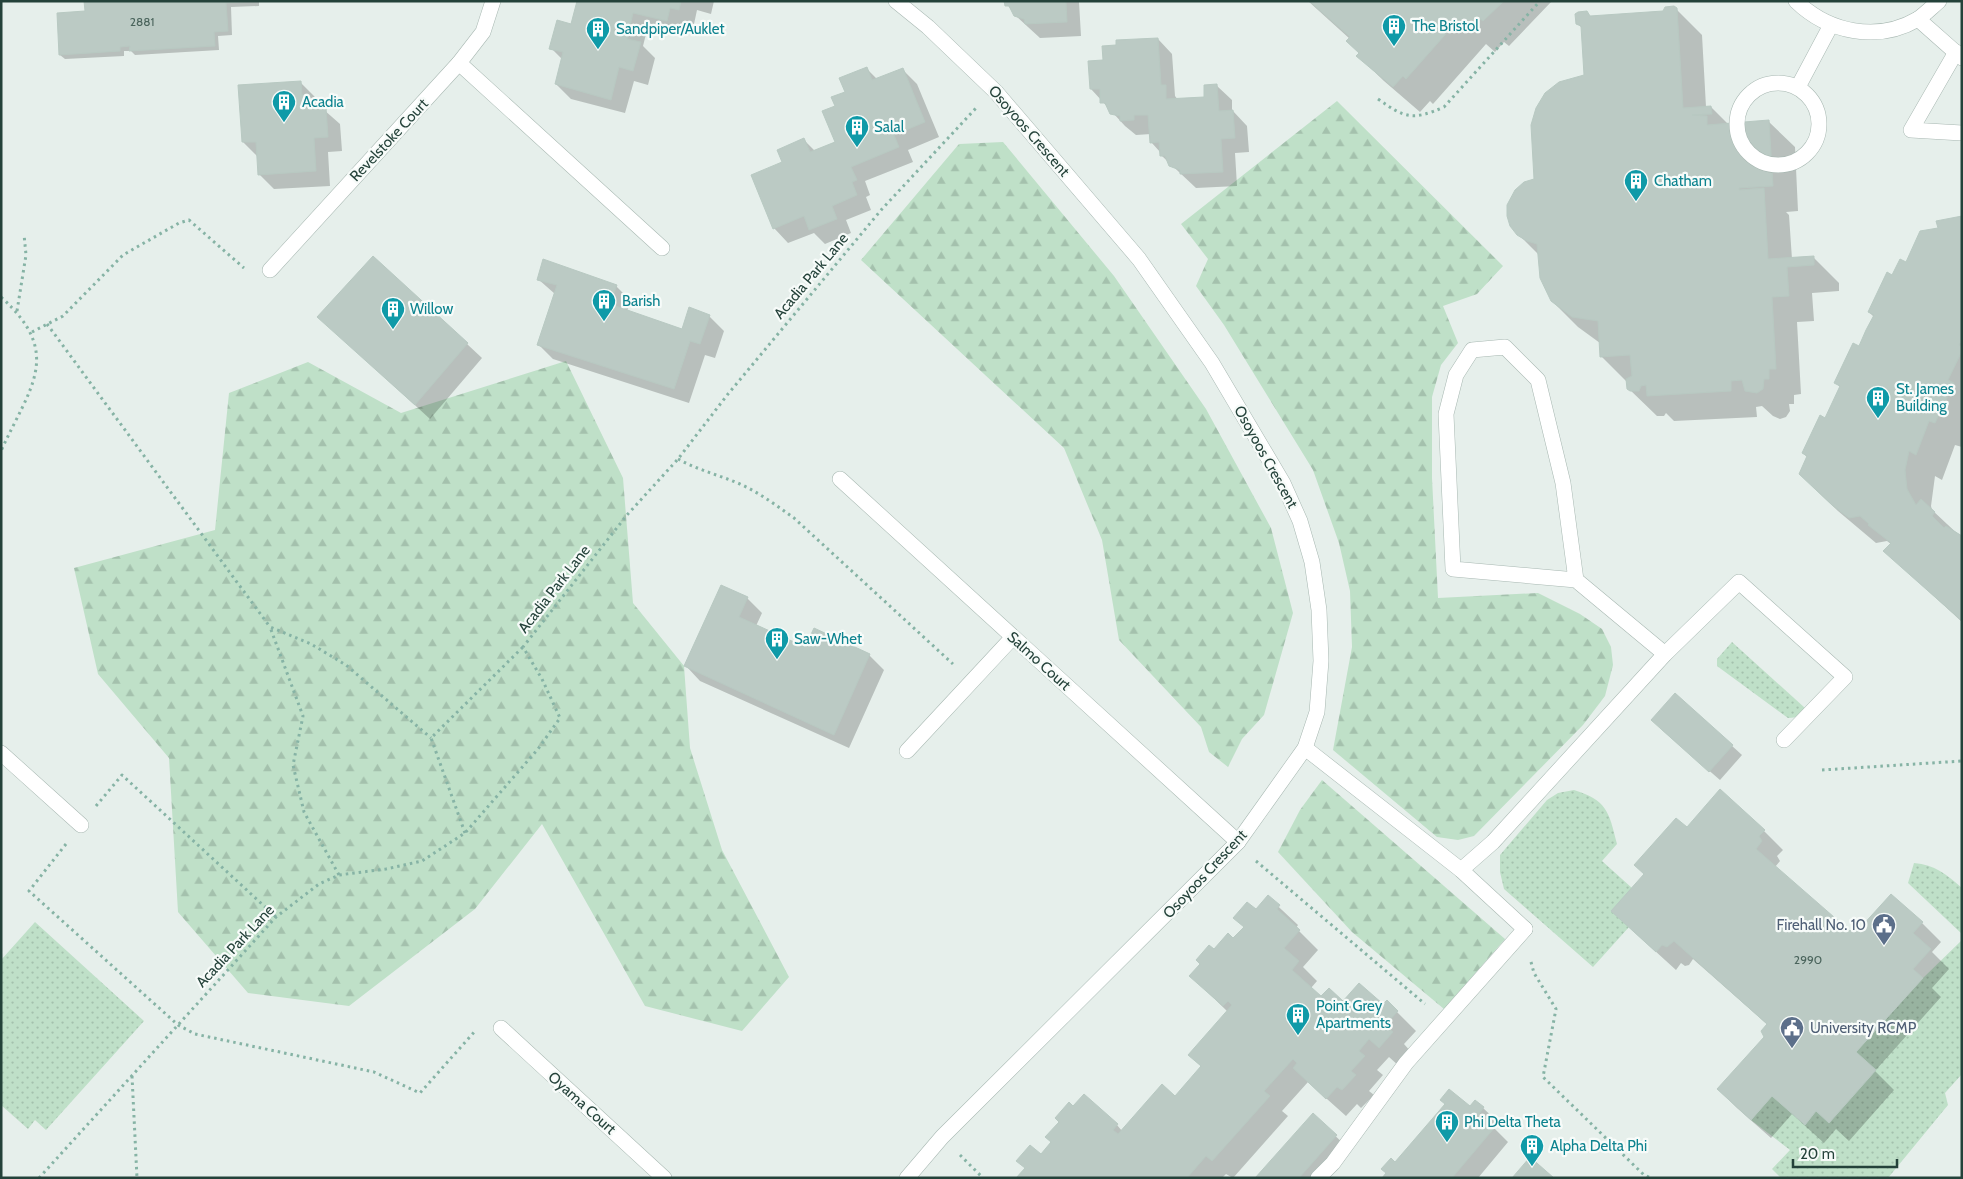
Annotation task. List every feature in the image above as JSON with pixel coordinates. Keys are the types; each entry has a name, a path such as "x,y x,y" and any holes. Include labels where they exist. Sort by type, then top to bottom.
{"street":[{"name":"Revelstoke Court","path":"270,270 460,63 483,32 493,1"},
{"name":"Osoyoos Crescent","path":"896,1 928,27 996,92 1139,259 1212,363 1284,483 1300,521 1312,562 1319,610 1321,661 1317,712 1305,748 1238,842 942,1137 906,1178"},
{"path":"1796,1 1810,14 1831,25 1860,32 1890,30 1918,19 1939,1"},
{"path":"1918,19 1959,55 1911,130 1962,133"},
{"path":"1798,86 1831,25"},
{"path":"460,63 662,248"},
{"path":"1775,82 1798,86 1814,101 1820,120 1818,138 1806,156 1788,165 1774,166 1761,163 1749,154 1738,138 1737,116 1746,97 1760,86 1775,82"},
{"path":"1576,580 1563,482 1538,380 1505,348 1472,350 1456,374 1446,414 1453,569 1576,580 1665,654"},
{"name":"Salmo Court","path":"840,479 1238,842"},
{"path":"1461,870 1493,842 1665,654 1739,582 1845,676 1784,740"},
{"path":"907,751 1012,637"},
{"path":"1305,748 1461,870 1525,929 1406,1063 1333,1163 1318,1178"},
{"path":"1,753 81,825"},
{"name":"Oyama Court","path":"500,1028 664,1178"}],"path":[{"path":"1378,99 1401,115 1426,115 1444,107 1540,1"},
{"name":"Acadia Park Lane","path":"39,1178 276,917 319,884 339,875 386,869 422,861 466,833 538,749 560,718 542,679 523,647 627,515 678,459 882,209 982,103"},
{"path":"32,332 63,316 123,255 179,223 189,220 260,282 270,270"},
{"path":"16,311 26,256 24,234"},
{"path":"1,297 16,311 32,332 37,357 36,379 1,451"},
{"path":"47,324 270,627 303,716 293,765 304,812 339,875"},
{"path":"678,459 696,469 742,485 794,518 928,642 972,679"},
{"path":"270,627 312,644 346,665 430,738 466,833"},
{"path":"430,738 523,647"},
{"path":"1822,770 1962,761"},
{"path":"276,917 122,775 29,891 178,1025 195,1034 374,1072 420,1093 480,1025 500,1028"},
{"path":"1238,842 1259,864 1445,1021"},
{"path":"1525,929 1534,973 1556,1009 1543,1077 1644,1175 1651,1178"},
{"path":"132,1076 137,1178"},
{"path":"942,1137 983,1178"}],"green space":[{"path":"1337,101 1503,266 1477,294 1443,306 1458,343 1441,365 1432,397 1432,478 1438,598 1538,593 1580,614 1602,629 1611,647 1613,665 1605,696 1583,725 1474,836 1458,840 1437,837 1333,750 1352,647 1350,591 1339,543 1313,470 1224,325 1196,286 1208,259 1181,224"},
{"path":"1003,142 1114,276 1206,409 1271,528 1293,613 1264,715 1242,739 1228,767 1209,752 1201,727 1119,640 1102,540 1064,448 861,260 959,144"},
{"path":"566,361 623,478 633,603 684,666 690,748 722,850 789,977 742,1031 645,1006 542,824 475,909 349,1006 248,993 178,912 169,758 98,674 74,568 215,530 229,393 308,362 401,413"},
{"path":"1732,642 1805,708 1800,714 1796,717 1788,718 1717,666 1717,659"},
{"path":"1322,780 1505,939 1444,1009 1352,932 1278,852 1300,810"},
{"path":"1574,790 1594,798 1609,815 1617,844 1602,861 1632,888 1629,927 1593,967 1504,889 1500,872 1500,855 1547,800 1558,793"},
{"path":"1914,863 1940,871 1962,888 1962,934 1908,883"},
{"path":"35,922 144,1021 46,1130 35,1120 28,1129 1,1105 1,960"},
{"path":"1962,940 1962,1074 1945,1093 1948,1105 1888,1178 1781,1178 1772,1169 1790,1150 1751,1120 1772,1096 1805,1124 1856,1052 1923,978"}],"building":[{"path":"84,1 255,1 226,3 228,31 214,32 215,46 129,51 130,46 120,47 120,51 59,55 57,13 85,11"},
{"name":"Sandpiper/Auklet","path":"577,1 681,1 679,10 670,8 667,21 633,13 627,39 641,42 633,71 619,67 611,100 555,84 563,52 549,49 557,20 571,24"},
{"path":"1004,1 1066,1 1067,22 1025,24 1024,19 1014,16 1009,6 1005,6"},
{"name":"The Bristol","path":"1309,1 1504,1 1483,21 1477,17 1468,27 1459,19 1406,79 1403,76 1393,87 1356,56 1359,53 1346,41 1350,37"},
{"name":"Chatham","path":"1674,6 1677,8 1683,108 1711,106 1712,114 1692,115 1707,116 1707,125 1769,120 1773,186 1739,188 1739,190 1764,188 1768,259 1814,256 1814,265 1787,267 1789,296 1772,297 1776,369 1769,369 1769,379 1764,379 1763,389 1757,393 1745,391 1742,380 1731,381 1731,391 1647,396 1646,385 1641,386 1639,391 1627,389 1626,379 1632,376 1630,355 1600,357 1598,321 1572,317 1551,301 1540,278 1537,244 1517,235 1510,226 1507,216 1507,205 1515,190 1524,182 1534,179 1531,125 1536,108 1545,93 1559,82 1584,75 1581,26 1576,24 1575,14 1587,11 1590,16 1663,11 1665,7"},
{"path":"1158,38 1161,85 1166,85 1166,99 1204,97 1204,85 1217,84 1219,111 1233,110 1235,138 1221,139 1223,172 1180,174 1180,170 1169,166 1165,156 1160,156 1159,142 1150,143 1148,115 1134,115 1134,120 1120,121 1120,116 1110,114 1105,103 1100,103 1100,89 1090,89 1088,61 1103,60 1102,46 1116,45 1116,40"},
{"name":"Salal","path":"867,67 872,80 903,68 925,122 894,135 899,147 851,167 857,180 852,182 857,195 832,206 837,219 809,230 804,216 773,229 751,175 782,162 777,150 804,138 810,152 835,142 822,111 835,106 831,97 845,92 839,78"},
{"name":"Acadia","path":"301,81 302,95 310,95 311,109 326,108 328,137 314,138 316,171 258,175 256,142 242,142 238,85"},
{"name":"St. James Building","path":"1962,216 1962,340 1959,345 1962,347 1962,351 1948,380 1954,383 1935,423 1929,421 1916,455 1909,451 1905,470 1907,489 1916,505 1921,499 1935,512 1932,516 1944,528 1946,526 1962,536 1962,621 1883,551 1891,543 1868,525 1860,516 1849,518 1799,474 1807,456 1802,453 1820,415 1825,418 1840,386 1834,383 1853,343 1859,346 1874,315 1868,312 1887,272 1892,275 1900,259 1906,262 1920,231 1938,228 1936,221"},
{"name":"Willow","path":"373,256 468,343 415,405 317,317"},
{"name":"Barish","path":"543,259 617,285 610,304 682,329 689,307 710,315 700,344 690,341 674,389 537,345 557,285 537,280"},
{"name":"Saw-Whet","path":"721,585 748,597 739,617 805,647 814,628 870,654 834,735 684,666"},
{"path":"1675,693 1733,745 1709,772 1651,720"},
{"path":"1720,789 1765,830 1759,836 1762,841 1756,849 1850,931 1856,925 1861,927 1891,894 1923,922 1913,933 1931,949 1913,969 1923,978 1856,1052 1876,1070 1829,1123 1816,1111 1805,1125 1772,1096 1751,1120 1717,1089 1764,1037 1761,1031 1767,1024 1674,941 1667,947 1662,945 1656,952 1611,911 1644,874 1634,865 1676,818 1687,827"},
{"name":"Point Grey Apartments","path":"1268,895 1280,905 1277,909 1300,930 1284,948 1299,961 1292,970 1321,996 1329,988 1343,1001 1359,983 1383,1004 1387,1000 1398,1011 1385,1025 1393,1032 1379,1048 1369,1039 1359,1051 1365,1056 1351,1071 1356,1075 1342,1090 1337,1087 1326,1099 1293,1068 1297,1063 1293,1059 1264,1091 1270,1096 1212,1161 1206,1156 1187,1178 1016,1178 1025,1168 1016,1161 1030,1145 1041,1154 1051,1142 1045,1137 1059,1122 1055,1118 1069,1102 1073,1106 1084,1094 1118,1124 1113,1130 1118,1134 1162,1084 1175,1096 1201,1066 1188,1055 1232,1005 1228,1001 1223,1006 1189,976 1200,964 1196,960 1209,945 1214,949 1228,933 1233,938 1244,927 1233,918 1247,902 1256,909"},
{"name":"Phi Delta Theta","path":"1449,1089 1470,1106 1475,1100 1484,1107 1479,1114 1495,1127 1452,1178 1382,1178 1386,1173 1381,1169 1391,1158 1395,1162 1445,1104 1440,1100"},
{"path":"1313,1113 1337,1135 1299,1178 1255,1178"},
{"name":"Alpha Delta Phi","path":"1530,1157 1554,1178 1512,1178"}],"place":[{"name":"The Bristol","path":"1394,47"},
{"name":"Sandpiper/Auklet","path":"598,50"},
{"name":"Acadia","path":"284,123"},
{"name":"Salal","path":"857,148"},
{"name":"Chatham","path":"1636,202"},
{"name":"Barish","path":"604,322"},
{"name":"Willow","path":"393,330"},
{"name":"St. James Building","path":"1878,419"},
{"name":"Saw-Whet","path":"777,660"},
{"name":"Firehall No. 10","path":"1884,946"},
{"name":"Point Grey Apartments","path":"1298,1036"},
{"name":"University RCMP","path":"1792,1049"},
{"name":"Phi Delta Theta","path":"1447,1143"},
{"name":"Alpha Delta Phi","path":"1532,1167"}]}
